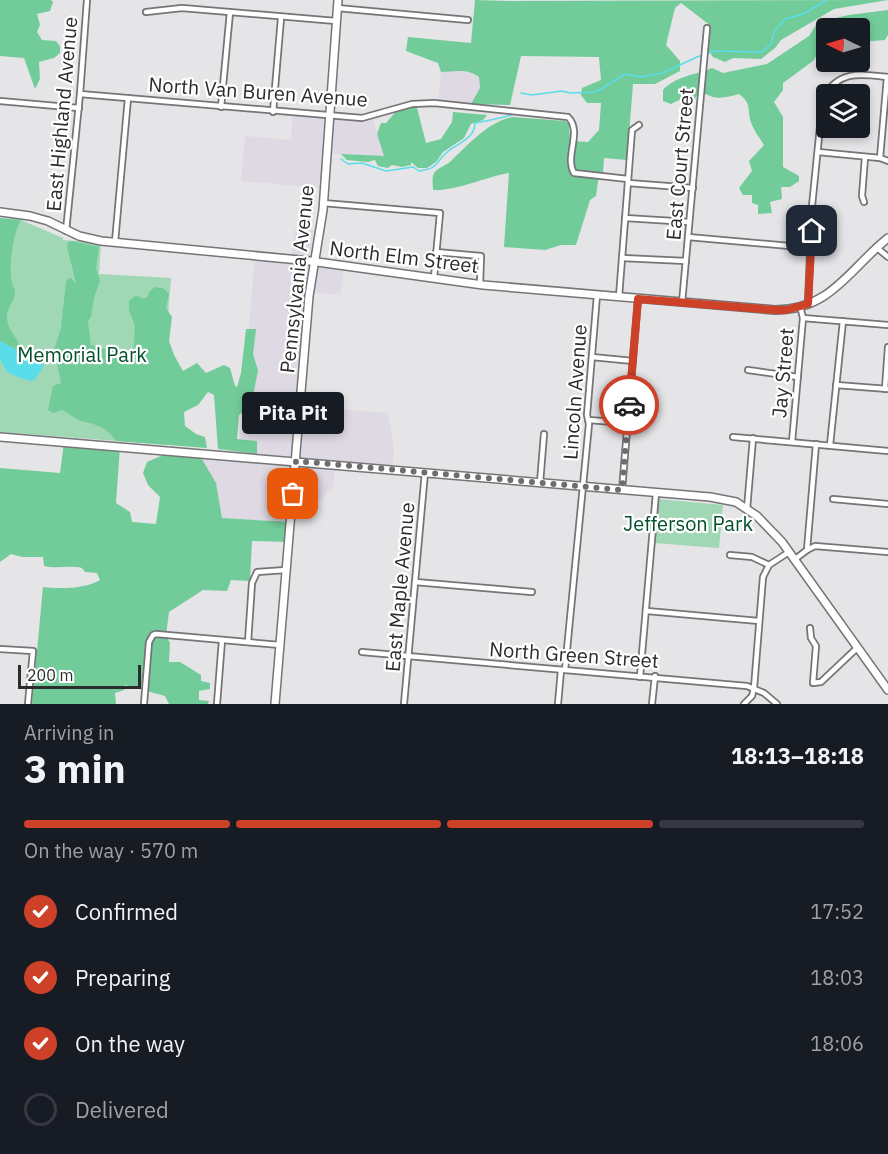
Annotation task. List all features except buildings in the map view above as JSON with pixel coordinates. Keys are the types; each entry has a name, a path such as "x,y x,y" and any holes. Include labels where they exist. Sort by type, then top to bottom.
{"main road":[{"name":"Pennsylvania Avenue","path":"275,704 309,296 316,263 323,203 338,4"},
{"name":"North Elm Street","path":"0,212 30,216 48,221 79,236 115,242 316,263 480,284 638,299 775,310 786,310 804,305"},
{"path":"804,305 825,297 838,287 876,247 888,238"},
{"path":"0,437 584,486 736,502 747,508 789,552 888,690"}],"street":[{"name":"East Highland Avenue","path":"66,231 79,108 87,0"},
{"path":"338,4 468,20"},
{"path":"146,12 182,8 336,21"},
{"path":"221,107 230,12"},
{"path":"273,112 281,18"},
{"name":"East Court Street","path":"682,303 708,28"},
{"name":"Jay Street","path":"792,442 804,305 812,248 812,206 823,97 837,80 845,76 888,77"},
{"path":"880,158 888,77"},
{"name":"North Van Buren Avenue","path":"80,94 362,118 412,104 434,103 568,117 573,122 574,130 572,170 577,174 628,181"},
{"path":"115,242 128,98"},
{"path":"0,101 79,108"},
{"path":"619,297 632,130 639,125"},
{"path":"818,152 865,156 888,161"},
{"path":"864,202 862,196 865,156"},
{"path":"628,181 693,188"},
{"path":"323,203 440,213 434,278"},
{"path":"626,218 689,222"},
{"path":"688,237 812,248"},
{"path":"876,247 888,257"},
{"path":"436,252 481,256 480,284"},
{"path":"622,258 686,261"},
{"name":"Lincoln Avenue","path":"558,704 584,486 597,295"},
{"path":"622,490 638,299"},
{"path":"803,318 888,326"},
{"path":"830,445 843,321"},
{"path":"836,385 886,389 888,347"},
{"path":"592,357 633,361"},
{"path":"748,370 798,377"},
{"path":"588,420 628,423"},
{"path":"540,483 544,434"},
{"path":"733,437 888,451"},
{"path":"747,508 753,438"},
{"path":"807,550 816,444"},
{"name":"East Maple Avenue","path":"404,704 425,472"},
{"path":"640,676 656,493"},
{"path":"833,499 888,504"},
{"path":"794,560 815,546 888,552"},
{"path":"744,704 752,696 754,688 763,577 769,565 789,552"},
{"path":"730,555 752,557 769,565"},
{"path":"248,642 252,583 255,574 286,570"},
{"path":"415,582 532,592"},
{"path":"647,611 759,621"},
{"path":"810,628 811,638 816,646 813,682 821,682 857,648"},
{"path":"144,704 149,642 156,634 280,645"},
{"path":"217,704 222,640"},
{"path":"0,648 33,651 28,704"},
{"name":"North Green Street","path":"362,652 655,676 747,686 764,693 777,704"},
{"path":"652,704 655,676"}],"shaded area":[{"path":"461,70 479,77 480,88 477,96 471,104 441,101 438,103 441,72"},
{"path":"293,112 329,116 372,116 384,157 327,153 324,188 241,181 245,136 291,140"},
{"path":"295,229 320,231 316,262 344,267 340,295 311,292 300,406 388,413 394,448 392,470 335,465 333,489 316,503 292,501 290,522 222,518 216,483 199,454 238,456 255,255 291,259"}],"green space":[{"path":"0,0 51,0 53,2 50,11 37,14 40,25 37,32 42,40 56,41 60,46 60,53 54,58 39,62 40,79 35,89 24,58 0,56"},
{"path":"475,0 888,0 834,9 781,40 761,59 733,58 725,62 713,57 708,50 711,26 681,3 675,8 666,45 680,61 680,71 655,84 633,84 627,160 604,158 603,174 599,174 596,196 590,200 576,245 561,245 545,250 504,247 509,173 442,190 433,190 433,176 437,170 487,128 513,117 565,121 569,124 570,141 588,142 599,130 601,103 587,103 581,95 582,88 601,80 599,57 521,56 510,105 471,104 480,88 479,77 465,71 441,72 438,63 406,51 408,37 471,43"},
{"path":"888,10 888,35 885,40 870,41 870,18 836,18"},
{"path":"816,25 816,56 783,83 783,90 774,102 783,117 783,167 799,176 799,181 790,187 781,187 782,199 770,202 772,213 758,214 758,205 752,203 752,195 743,195 739,188 752,171 749,161 764,145 752,126 748,105 743,97 739,94 716,98 698,93 694,101 685,98 671,104 663,101 663,90 686,76 712,68 723,73 767,64 809,36"},
{"path":"416,104 426,143 441,139 452,122 453,112 487,115 483,120 471,124 464,138 443,152 436,162 427,168 418,168 411,162 411,165 402,167 392,165 388,168 378,166 375,160 368,162 347,160 341,154 384,156 377,134 381,123 386,123 400,107"},
{"name":"Memorial Park","path":"0,218 21,220 63,238 63,240 101,243 99,274 171,278 163,375 170,445 0,432"},
{"path":"0,218 21,220 12,251 11,277 15,292 7,318 20,346 22,356 16,353 15,349 0,341"},
{"path":"68,242 99,247 96,268 100,281 88,321 91,345 133,357 135,325 129,310 129,301 136,295 147,298 149,292 155,287 163,288 169,294 166,308 172,317 169,341 183,371 197,363 206,373 224,365 230,368 237,387 241,373 246,329 256,329 253,354 258,370 251,407 239,415 237,439 257,441 257,454 218,449 214,395 208,392 198,405 184,412 185,426 205,437 207,448 116,441 99,426 77,419 62,410 53,413 48,410 53,386 61,383 54,350 61,328 66,282 71,278 76,283 67,247"},
{"path":"64,442 120,447 116,503 130,512 132,522 156,524 160,497 148,485 143,473 147,462 170,452 199,454 216,483 222,518 290,522 289,542 252,541 250,581 231,580 227,591 203,590 169,612 166,635 170,643 169,662 180,662 201,675 201,681 210,683 210,689 199,691 199,700 209,701 208,704 169,704 165,696 125,685 124,690 115,693 116,704 32,704 43,587 80,587 100,580 97,573 85,572 82,568 44,566 43,557 22,557 11,554 0,562 0,468 60,473"},
{"name":"Jefferson Park","path":"658,499 723,505 719,548 654,543"}],"water":[{"path":"0,341 15,349 20,355 37,358 44,362 34,380 30,381 7,372 0,359"}],"waterway":[{"path":"521,93 532,95 562,91 596,92 625,74 640,77 663,73 715,51 762,52 771,44 774,32 785,19 803,14 827,0"},
{"path":"341,159 348,164 362,163 386,171 413,167 419,171 425,170 433,167 446,153 468,138 472,134 475,123 512,115"}],"way so far":[{"path":"293,494 296,461 622,490 629,405"}],"place":[{"name":"Pita Pit","path":"293,494"}],"route":[{"path":"629,405 638,299 775,310 786,310 808,304 812,231"}]}
